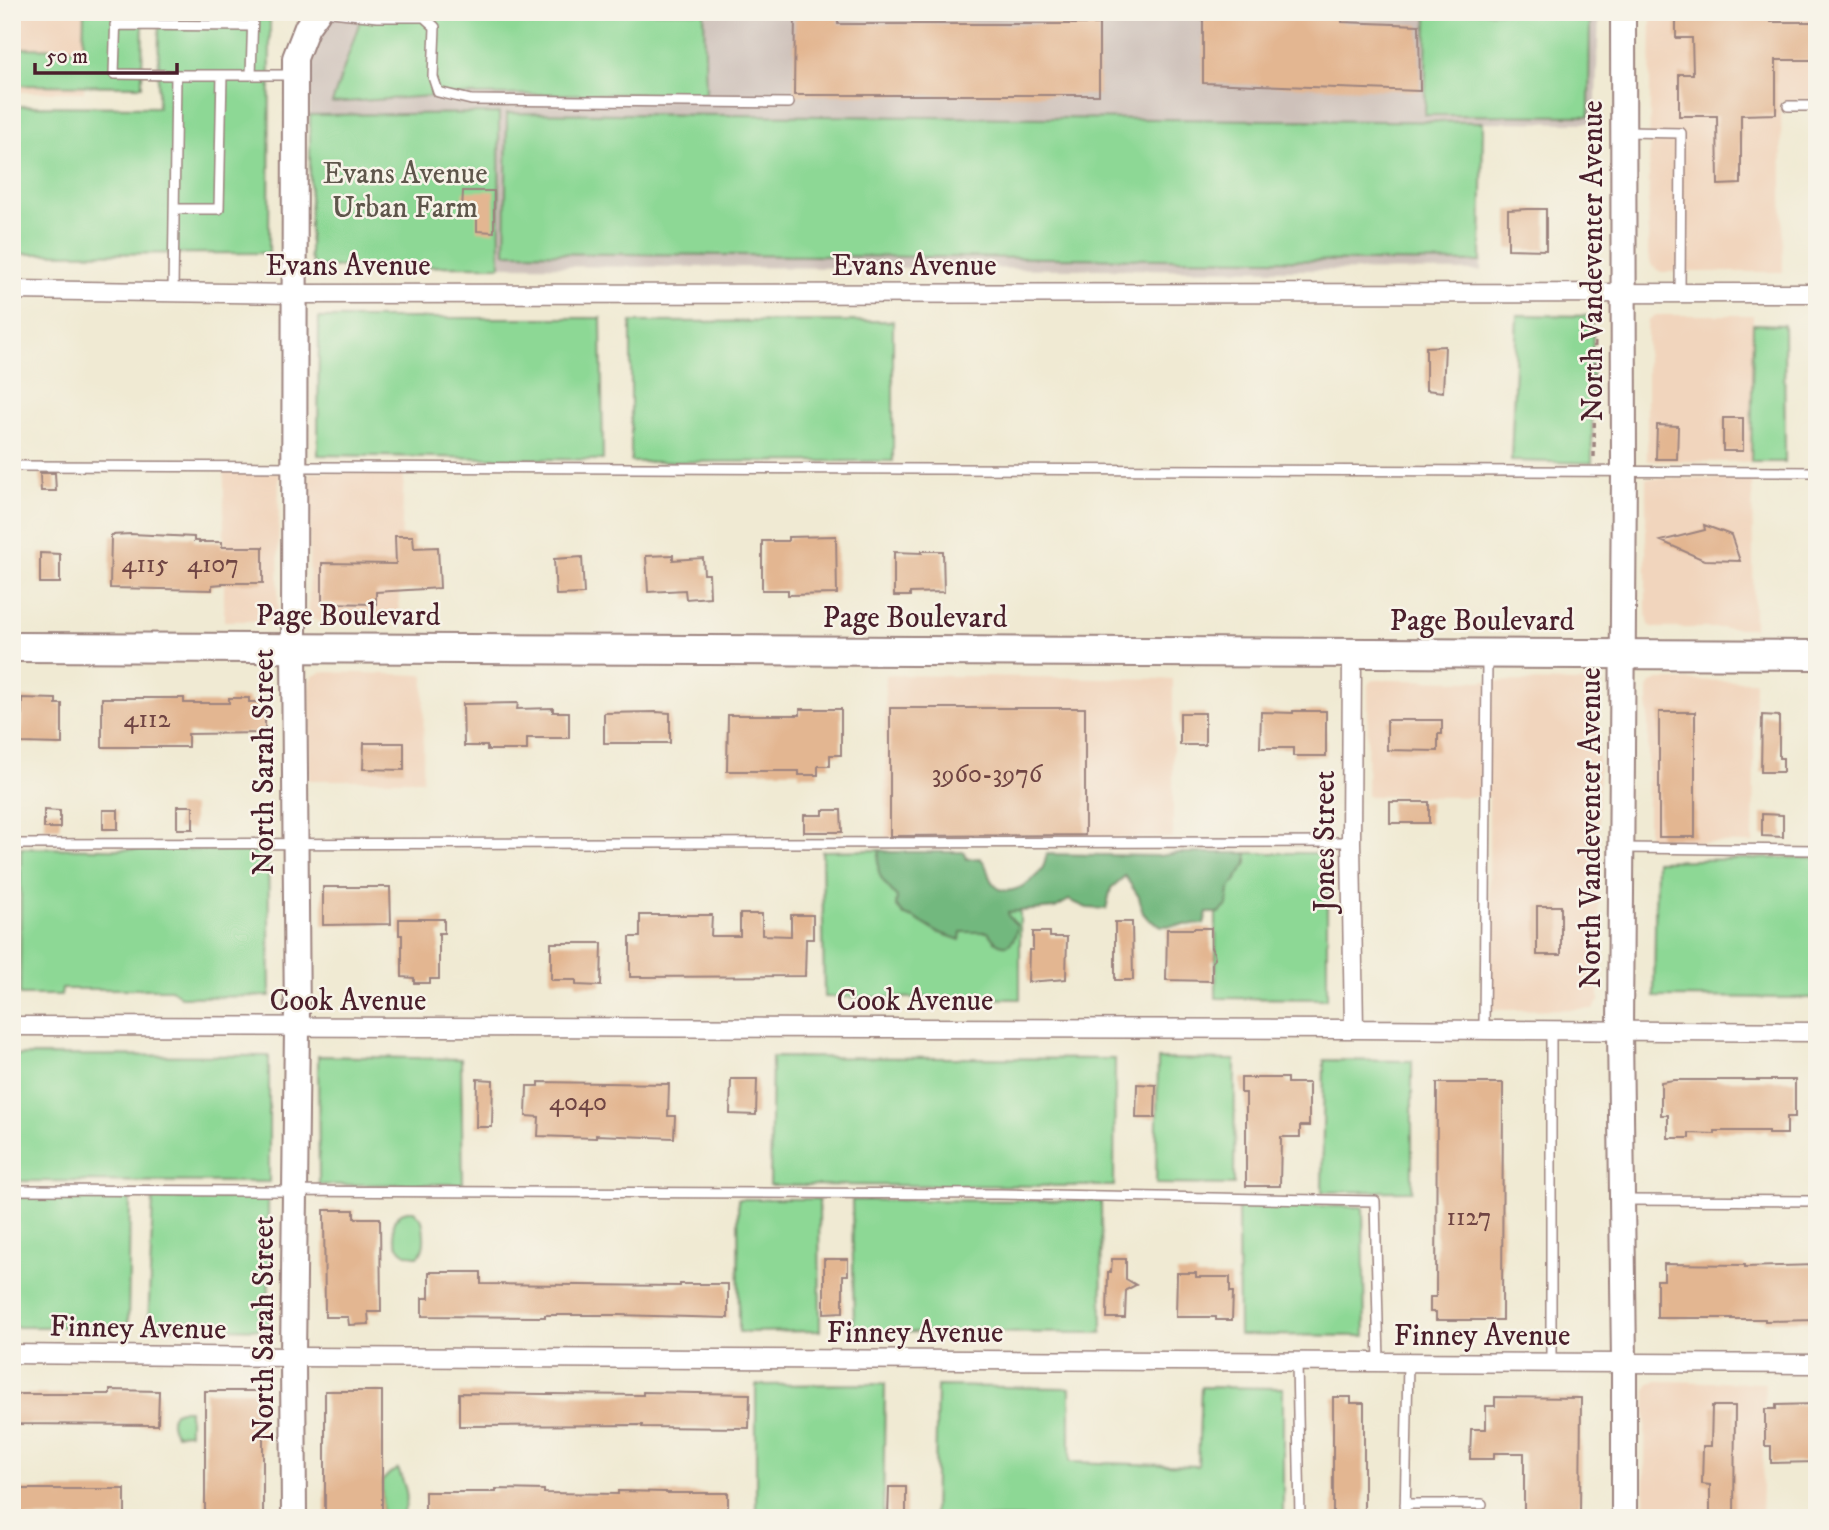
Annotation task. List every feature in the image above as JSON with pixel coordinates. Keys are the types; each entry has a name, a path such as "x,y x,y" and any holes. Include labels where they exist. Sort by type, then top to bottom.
{"main road":[{"name":"Page Boulevard","path":"12,646 1817,655"}],"street":[{"name":"North Sarah Street","path":"294,1518 297,1028 294,648 295,58 307,27 318,12"},
{"name":"North Vandeventer Avenue","path":"1623,12 1620,1030 1624,1518"},
{"name":"Evans Avenue","path":"12,289 295,294 1817,293"},
{"name":"Jones Street","path":"1352,653 1354,1028"},
{"name":"Cook Avenue","path":"12,1026 1354,1028 1817,1032"},
{"name":"Finney Avenue","path":"12,1354 1817,1364"}],"lane":[{"path":"116,12 114,74 295,75"},
{"path":"251,75 253,12"},
{"path":"332,12 377,17 424,17 435,27 433,77 438,92 471,100 789,103"},
{"path":"115,25 252,26"},
{"path":"173,291 176,75"},
{"path":"175,209 219,209 222,75"},
{"path":"1788,106 1817,106"},
{"path":"1624,131 1681,132 1680,293"},
{"path":"12,466 1817,472"},
{"path":"1484,1029 1487,653"},
{"path":"12,844 1351,842"},
{"path":"1622,848 1817,849"},
{"path":"1551,1029 1551,1363"},
{"path":"12,1190 986,1194 1375,1201 1379,1362"},
{"path":"1622,1200 1817,1201"},
{"path":"1297,1362 1300,1518"},
{"path":"1405,1518 1408,1362"},
{"path":"1405,1504 1482,1504"}],"path":[{"path":"1594,463 1595,317"}],"shaded area":[{"path":"12,12 84,12 84,92 12,92"},
{"path":"333,12 1599,12 1595,123 1483,122 1481,271 500,266 499,113 310,115 310,68 315,42"},
{"path":"1651,12 1817,12 1817,100 1781,101 1783,272 1661,272 1652,266 1648,256"},
{"path":"1656,315 1753,315 1751,462 1647,461 1647,328 1648,320"},
{"path":"224,471 279,472 278,613 272,621 224,621"},
{"path":"404,471 398,622 315,620 309,611 310,472"},
{"path":"1646,478 1752,480 1754,628 1654,628 1649,625 1646,610"},
{"path":"322,672 424,675 423,780 309,780 310,681 313,676"},
{"path":"885,675 1173,679 1173,838 886,839"},
{"path":"1376,680 1593,682 1599,686 1599,1001 1593,1009 1489,1010 1489,797 1367,796 1368,685"},
{"path":"1659,680 1755,681 1753,843 1648,842 1648,689 1651,683"},
{"path":"1649,1383 1765,1383 1761,1518 1644,1518 1646,1390"}],"green space":[{"path":"84,12 143,12 142,86 12,85 12,48 83,49"},
{"path":"363,12 704,12 706,94 446,95 332,103"},
{"path":"1427,12 1590,12 1589,116 1425,115"},
{"path":"270,19 269,253 12,254 12,106 158,107 159,23"},
{"name":"Evans Avenue Urban Farm","path":"499,113 500,266 313,265 310,256 310,115"},
{"path":"507,113 1483,122 1481,262 505,253"},
{"path":"1517,315 1593,316 1592,463 1511,461"},
{"path":"319,318 601,318 603,460 318,455"},
{"path":"893,321 893,461 631,462 631,322"},
{"path":"1753,324 1784,325 1785,462 1751,462"},
{"path":"21,848 268,851 270,996 181,997 171,989 62,989 61,995 20,995"},
{"path":"880,850 1020,908 1020,999 824,997 822,851"},
{"path":"880,850 964,852 967,859 980,858 993,883 1005,890 1018,888 1032,880 1044,865 1047,854 1159,856 1177,853 1247,853 1247,863 1229,890 1227,906 1219,913 1207,913 1204,924 1162,926 1149,920 1143,913 1139,897 1125,876 1111,888 1106,909 1087,908 1069,900 1055,908 1008,912 1017,925 1016,933 1010,943 1002,945 988,932 961,932 960,940 904,915 896,906 897,897 880,876"},
{"path":"1216,853 1327,853 1327,999 1216,998"},
{"path":"1817,857 1817,998 1654,997 1656,861"},
{"path":"12,1055 269,1056 269,1182 12,1181"},
{"path":"318,1056 461,1059 463,1184 319,1185"},
{"path":"772,1057 1115,1059 1114,1186 770,1185"},
{"path":"1158,1059 1235,1060 1234,1185 1156,1184"},
{"path":"1324,1060 1412,1061 1412,1191 1322,1192"},
{"path":"12,1197 130,1198 128,1327 12,1327"},
{"path":"153,1198 268,1198 269,1329 148,1327"},
{"path":"738,1199 819,1199 820,1331 739,1332"},
{"path":"852,1200 1101,1201 1102,1333 854,1332"},
{"path":"1238,1204 1363,1207 1365,1336 1239,1335"},
{"path":"407,1211 414,1211 422,1220 424,1244 418,1256 411,1256 401,1250 395,1240 394,1221"},
{"path":"885,1384 883,1518 756,1518 756,1385"},
{"path":"937,1386 1070,1388 1070,1462 1198,1466 1201,1387 1283,1388 1283,1518 934,1518"},
{"path":"180,1410 189,1410 189,1433 176,1434 172,1429 172,1415"},
{"path":"398,1469 406,1492 405,1508 402,1514 382,1514 382,1481"}],"building":[{"path":"795,12 838,12 838,24 1099,24 1099,95 794,95"},
{"path":"1203,12 1342,12 1342,22 1419,25 1420,91 1203,83"},
{"path":"1676,12 1771,12 1771,22 1817,22 1817,60 1776,60 1776,114 1741,115 1741,184 1718,185 1717,116 1679,116 1679,74 1693,74 1692,38 1676,38"},
{"path":"463,191 494,191 494,232 477,231 477,212 462,211"},
{"path":"1546,209 1546,250 1508,249 1508,210"},
{"path":"1445,346 1443,392 1426,390 1426,347"},
{"path":"1723,418 1743,418 1743,451 1723,451"},
{"path":"1657,425 1678,426 1677,459 1656,459"},
{"path":"40,473 55,473 56,491 41,491"},
{"path":"1704,525 1731,535 1740,561 1704,560 1661,541 1705,530"},
{"path":"111,535 194,537 194,541 199,542 222,542 222,547 263,547 263,583 222,583 212,585 212,590 110,588"},
{"path":"395,536 413,536 414,548 438,547 440,588 376,592 376,604 322,603 322,563 396,564"},
{"path":"836,536 837,594 788,595 788,590 762,590 762,541 788,541 788,537"},
{"path":"943,551 944,592 894,596 894,552"},
{"path":"40,553 60,554 60,583 40,583"},
{"path":"673,555 673,560 703,558 704,574 709,574 710,597 686,599 685,590 648,592 646,556"},
{"path":"582,557 584,594 556,595 554,559"},
{"path":"22,698 56,699 56,704 62,704 62,744 21,743"},
{"path":"102,698 184,698 184,703 229,703 229,698 249,698 249,702 265,702 265,733 188,734 188,747 102,747"},
{"path":"518,703 517,709 553,708 553,712 569,712 569,738 527,738 527,750 487,750 487,746 464,746 463,704"},
{"path":"890,708 1085,708 1085,835 890,836"},
{"path":"800,709 841,709 841,755 830,755 830,766 818,766 818,775 799,775 799,771 727,771 728,715 800,715"},
{"path":"1326,711 1326,756 1293,756 1293,748 1260,748 1261,712"},
{"path":"1659,712 1695,712 1695,837 1659,837"},
{"path":"604,713 670,713 670,743 604,743"},
{"path":"1180,713 1205,713 1205,745 1180,745"},
{"path":"1762,715 1779,716 1779,758 1783,758 1783,772 1761,772"},
{"path":"1387,720 1442,720 1442,734 1438,734 1438,751 1387,750"},
{"path":"364,743 404,743 404,770 363,769"},
{"path":"1390,802 1429,802 1429,823 1390,823"},
{"path":"177,806 193,806 193,829 177,829"},
{"path":"44,810 60,811 60,828 44,828"},
{"path":"103,810 118,810 118,829 103,829"},
{"path":"823,810 841,810 842,832 804,832 804,815 823,815"},
{"path":"1762,814 1783,815 1783,837 1762,836"},
{"path":"323,887 390,887 391,924 323,925"},
{"path":"1537,906 1561,906 1561,955 1537,955"},
{"path":"740,914 762,914 762,935 791,936 791,915 813,915 813,939 806,939 805,976 630,977 630,937 640,937 640,915 712,915 711,936 740,936"},
{"path":"399,919 444,919 444,933 439,933 439,979 430,979 430,983 414,983 414,978 402,977 402,935 399,935"},
{"path":"1115,922 1132,922 1133,980 1115,980"},
{"path":"1211,928 1211,948 1215,959 1212,962 1212,981 1166,980 1167,929"},
{"path":"1033,932 1050,932 1050,937 1067,937 1066,979 1028,982 1029,950 1033,950"},
{"path":"551,943 602,943 601,986 576,985 576,980 551,980"},
{"path":"1241,1078 1287,1078 1287,1083 1309,1083 1309,1126 1300,1126 1300,1137 1281,1137 1280,1186 1246,1186 1246,1093 1241,1093"},
{"path":"477,1079 493,1080 492,1127 476,1127"},
{"path":"731,1079 757,1079 756,1115 730,1114"},
{"path":"1795,1080 1795,1117 1787,1117 1787,1134 1768,1134 1768,1131 1715,1131 1715,1134 1689,1133 1689,1138 1668,1138 1668,1115 1661,1115 1661,1082"},
{"path":"539,1082 669,1084 668,1116 675,1116 674,1138 538,1136 539,1117 526,1116 527,1086 539,1086"},
{"path":"1437,1083 1503,1083 1502,1320 1436,1320 1436,1312 1430,1312 1430,1297 1436,1297"},
{"path":"1137,1084 1156,1085 1155,1118 1136,1118"},
{"path":"324,1210 354,1210 354,1218 380,1218 381,1312 368,1312 369,1324 349,1325 348,1317 325,1317"},
{"path":"824,1259 848,1259 848,1275 843,1275 843,1312 824,1313"},
{"path":"1112,1259 1126,1259 1126,1279 1136,1285 1126,1290 1125,1318 1107,1318 1108,1272 1111,1272"},
{"path":"1664,1264 1745,1267 1817,1265 1817,1320 1657,1318 1657,1280 1664,1280"},
{"path":"429,1272 481,1272 481,1284 728,1284 728,1318 617,1315 422,1316 422,1298 429,1298"},
{"path":"1177,1273 1196,1273 1196,1277 1230,1277 1230,1292 1233,1292 1232,1320 1216,1320 1216,1317 1176,1317"},
{"path":"110,1390 159,1391 158,1425 12,1424 12,1394 110,1394"},
{"path":"205,1391 263,1391 263,1518 205,1516"},
{"path":"325,1391 382,1391 382,1517 325,1518"},
{"path":"643,1392 750,1394 749,1428 642,1425 459,1426 459,1393 643,1395"},
{"path":"1333,1397 1351,1397 1351,1403 1364,1403 1364,1518 1333,1518"},
{"path":"1495,1397 1581,1398 1580,1516 1524,1518 1524,1453 1494,1453 1494,1459 1470,1459 1471,1429 1486,1429 1486,1406 1495,1406"},
{"path":"1817,1404 1817,1462 1771,1463 1771,1446 1765,1446 1765,1409 1776,1409 1776,1405"},
{"path":"1712,1406 1735,1406 1734,1518 1710,1518 1710,1485 1702,1484 1703,1446 1711,1446"},
{"path":"889,1487 906,1487 906,1518 888,1518"},
{"path":"14,1489 125,1489 125,1518 13,1518"},
{"path":"496,1489 544,1490 544,1493 728,1493 728,1518 425,1518 425,1492 496,1492"}]}
